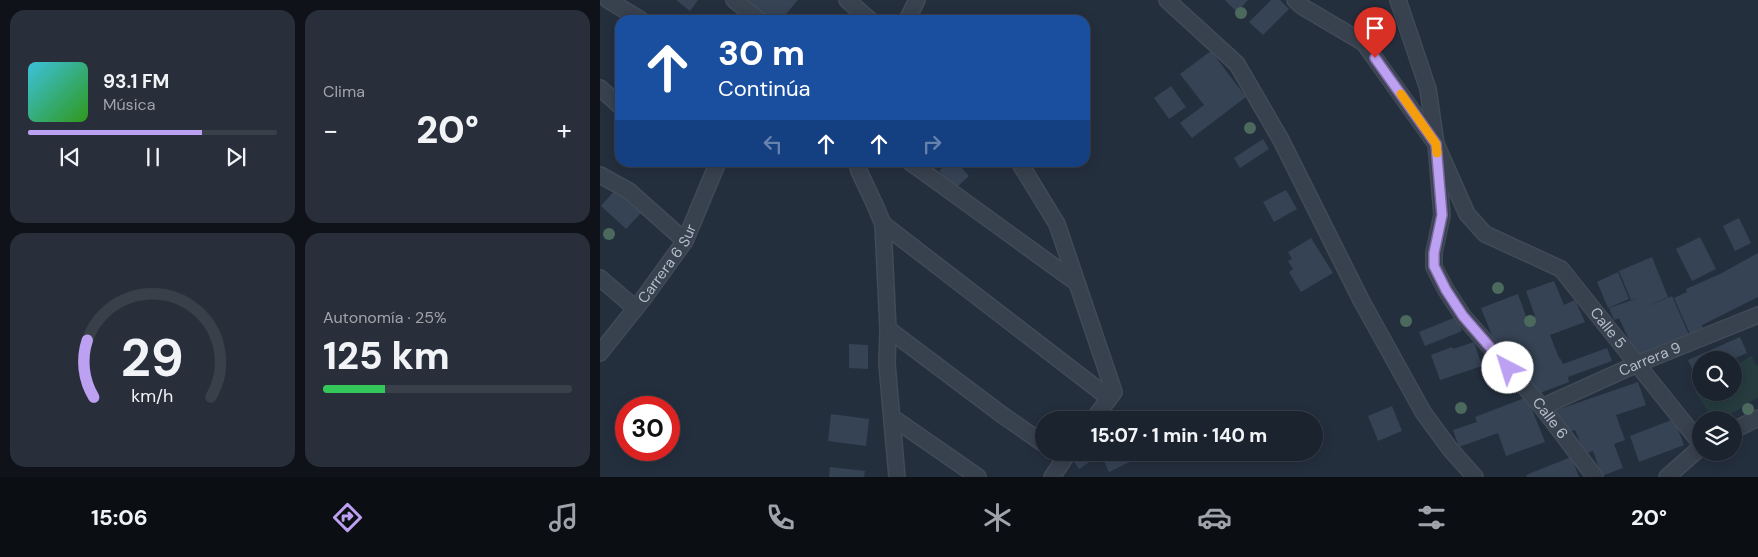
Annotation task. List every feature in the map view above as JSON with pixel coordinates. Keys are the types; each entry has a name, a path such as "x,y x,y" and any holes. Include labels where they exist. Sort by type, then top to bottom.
{"street":[{"path":"608,0 633,15"},
{"path":"734,0 753,15"},
{"path":"847,0 864,15"},
{"path":"910,15 917,0"},
{"path":"1167,0 1237,64 1281,140 1361,300 1423,412 1450,449 1476,477"},
{"path":"1295,0 1303,7 1364,43 1436,144"},
{"path":"1398,0 1428,89 1436,144"},
{"path":"600,88 615,102"},
{"name":"Calle 5","path":"1436,144 1468,214 1485,234 1561,269 1692,434"},
{"name":"Calle 6","path":"1436,144 1442,215 1434,253 1434,266 1446,290 1463,316 1542,407 1595,477"},
{"name":"Carrera 6 Sur","path":"600,353 685,241 711,167"},
{"path":"858,167 882,224 888,329 887,364 897,477"},
{"path":"917,167 1077,283"},
{"path":"1022,167 1057,224 1114,392 1100,411"},
{"path":"600,175 629,191 685,241"},
{"path":"882,224 1109,398"},
{"path":"600,278 636,308"},
{"name":"Carrera 9","path":"1542,407 1636,364 1758,316"},
{"path":"888,329 1035,438"},
{"path":"893,418 978,477"},
{"path":"1742,426 1758,418"},
{"path":"1667,477 1692,453"},
{"path":"1052,477 1060,461"}],"green space":[{"path":"1751,356 1758,367 1758,397 1736,411 1708,411 1701,401 1742,401 1742,362"}],"building":[{"path":"676,0 698,0 690,11"},
{"path":"748,0 798,0 785,15 758,15 745,3"},
{"path":"1225,0 1248,0 1237,12"},
{"path":"1271,0 1280,0 1289,9 1263,35 1249,22"},
{"path":"1211,51 1246,97 1192,138 1180,123 1204,105 1180,74"},
{"path":"1171,86 1186,107 1169,119 1154,98"},
{"path":"1263,139 1269,149 1240,168 1234,158"},
{"path":"943,167 961,167 969,176 955,189 939,171"},
{"path":"615,190 641,213 626,229 601,206"},
{"path":"1286,190 1297,209 1274,222 1263,202"},
{"path":"1739,218 1751,243 1735,251 1723,226"},
{"path":"1700,237 1716,269 1692,281 1676,249"},
{"path":"1311,238 1333,273 1301,292 1289,272 1293,269 1288,261 1292,259 1288,252"},
{"path":"1758,253 1758,297 1702,325 1703,328 1690,334 1674,298 1687,292 1686,289 1720,274"},
{"path":"1652,257 1668,297 1643,308 1672,296 1689,335 1636,355 1619,318 1614,320 1609,308 1638,298 1631,300 1619,271"},
{"path":"1618,272 1629,299 1608,308 1597,282"},
{"path":"1554,281 1564,305 1575,300 1585,322 1550,335 1563,364 1607,348 1612,361 1568,377 1569,382 1535,395 1526,370 1515,374 1506,350 1499,353 1481,308 1518,294 1527,319 1535,316 1526,291"},
{"path":"1456,317 1462,331 1425,346 1419,332"},
{"path":"1740,337 1747,353 1742,355 1742,351 1708,351"},
{"path":"1474,342 1482,366 1440,380 1431,355 1452,347 1453,349"},
{"path":"849,344 868,345 868,369 849,368"},
{"path":"1692,358 1692,369 1688,360"},
{"path":"1638,382 1646,405 1616,415 1625,440 1614,444 1623,468 1602,476 1593,451 1585,454 1575,430 1563,434 1554,411"},
{"path":"1527,397 1545,442 1506,456 1498,433 1459,447 1453,430 1477,422 1475,417"},
{"path":"1392,406 1402,431 1378,441 1368,416"},
{"path":"831,414 869,419 866,446 828,441"},
{"path":"1674,419 1684,445 1639,462 1630,436"},
{"path":"1571,457 1579,477 1527,477 1526,475"},
{"path":"1073,461 1091,461 1079,469"},
{"path":"1104,461 1132,461 1109,472"},
{"path":"830,467 865,471 864,477 829,477"}],"slow traffic":[{"path":"1401,94 1436,144 1437,153"}],"route":[{"path":"1375,58 1436,144 1442,215 1434,253 1434,266 1446,290 1463,316 1508,368"}]}
